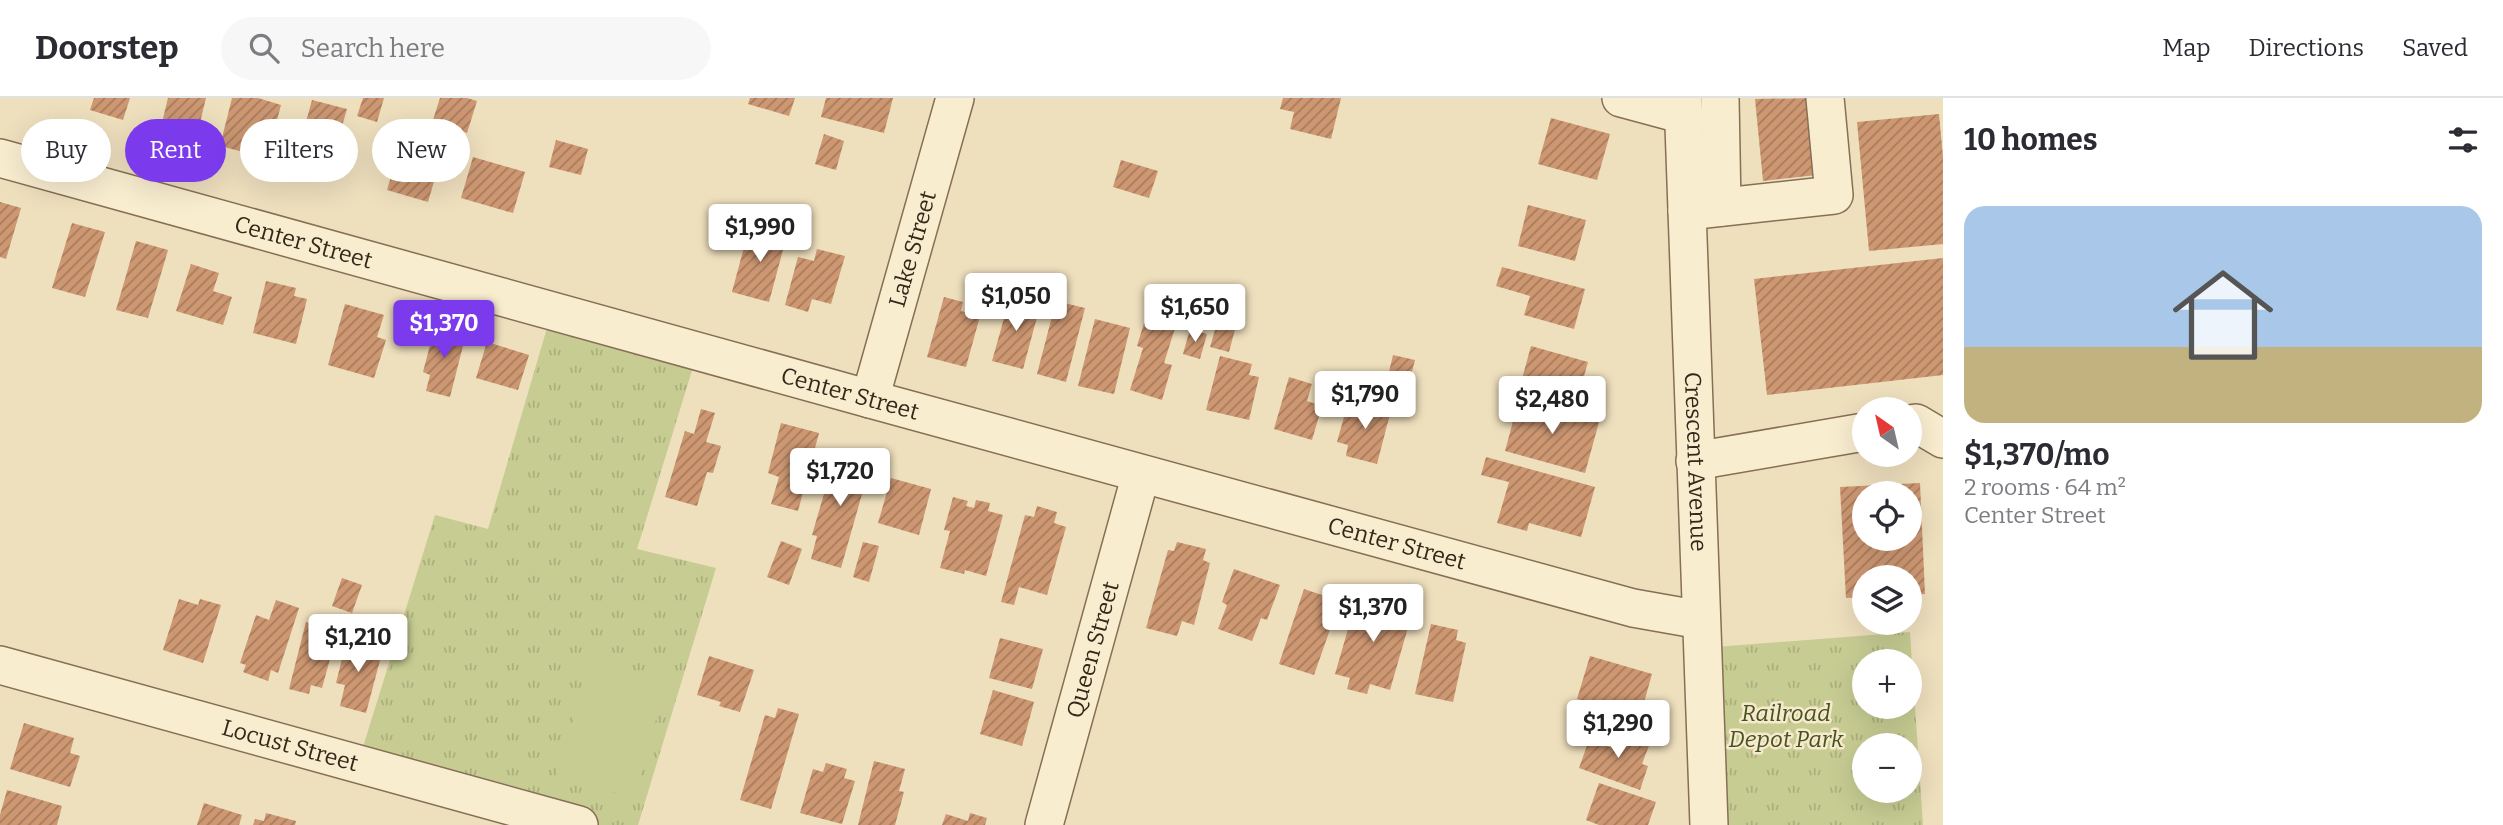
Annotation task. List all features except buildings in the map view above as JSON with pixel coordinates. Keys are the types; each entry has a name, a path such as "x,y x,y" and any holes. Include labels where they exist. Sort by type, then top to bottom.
{"street":[{"name":"Lake Street","path":"870,399 954,98"},
{"path":"1621,98 1683,107"},
{"path":"1720,98 1704,209 1834,195 1825,98"},
{"name":"Crescent Avenue","path":"1683,107 1704,209 1695,461 1709,825"},
{"name":"Center Street","path":"0,158 1633,608 1701,620"},
{"path":"1922,426 1943,439"},
{"path":"1695,461 1852,434"},
{"name":"Queen Street","path":"1044,825 1141,474"},
{"name":"Locust Street","path":"0,665 579,825"}],"green space":[{"path":"552,311 698,351 637,549 716,568 638,825 579,825 358,763 435,515 488,529"},
{"name":"Railroad Depot Park","path":"1871,635 1910,635 1911,649 1852,649 1852,719 1916,719 1917,733 1852,733 1852,803 1922,803 1923,825 1709,825 1702,648"},
{"path":"590,661 667,682 633,798 557,776"}]}
